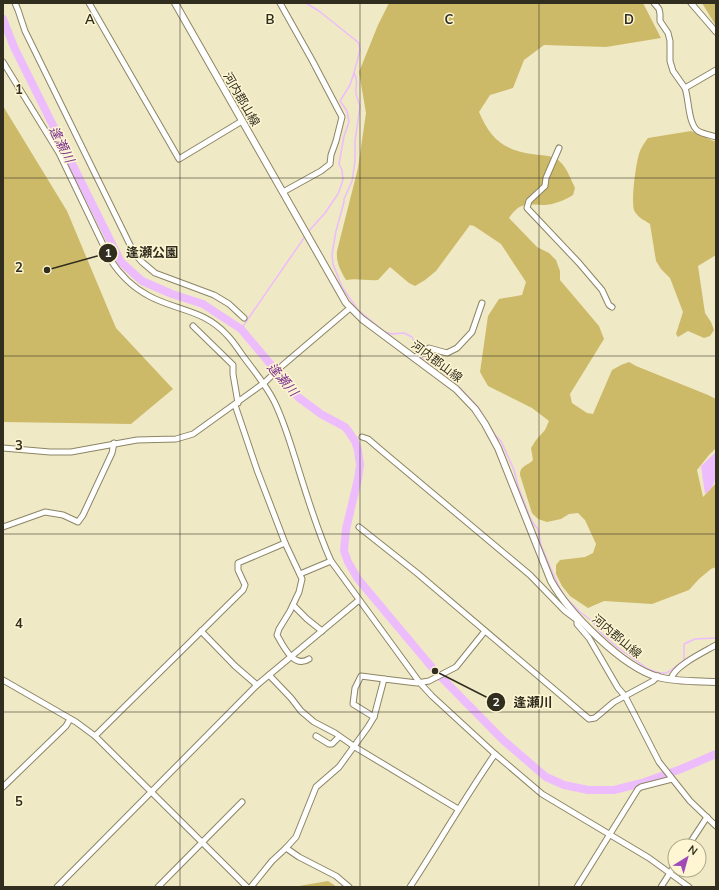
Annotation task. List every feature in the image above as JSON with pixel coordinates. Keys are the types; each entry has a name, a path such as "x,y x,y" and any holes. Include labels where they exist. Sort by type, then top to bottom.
{"main road":[{"name":"河内郡山線","path":"175,3 341,296 350,308 362,319 456,389 475,409 486,424 498,448 551,581 577,618 639,669 671,679 716,682"}],"street":[{"path":"15,3 25,31 134,253 155,273 214,295 229,304 244,318"},
{"path":"89,3 179,159 242,121"},
{"path":"280,3 342,117 331,155 330,164 321,171 283,192"},
{"path":"654,3 659,9 660,21 668,33 670,41 670,61 673,71 685,88 692,121 695,128 700,132 716,137"},
{"path":"690,3 716,32"},
{"path":"3,62 55,146 110,259 120,274 133,286 149,296 197,313 216,325 227,335 265,382 286,431 322,541 331,561 420,683 494,754 542,794 667,870"},
{"path":"685,88 716,70"},
{"path":"559,148 546,178 545,186 529,201 527,208 579,263 602,290 609,305 612,307"},
{"path":"414,358 429,348 447,353 457,348 472,332 482,303"},
{"path":"3,448 50,452 71,452 137,440 184,438 201,429 237,404 265,382 350,308"},
{"path":"193,326 233,365 237,404 257,470 285,543 300,574 301,586 293,605 277,633 286,650 293,659 302,662 309,659"},
{"path":"362,437 368,439 466,523 530,575 565,611 577,618 577,624 589,638 618,688 625,696 636,720 660,763 690,801 716,826"},
{"path":"3,527 46,512 63,516 78,522 83,515 112,453 114,443"},
{"path":"359,527 417,573 589,719 594,718 614,702 653,681 658,676"},
{"path":"95,736 244,587 245,585 238,570 238,563 285,543"},
{"path":"300,574 331,561"},
{"path":"57,887 257,685 359,600"},
{"path":"293,605 322,631"},
{"path":"374,717 353,704 355,688 361,676 420,683 429,681 456,667 485,630"},
{"path":"201,631 235,666 257,685"},
{"path":"671,679 679,668 716,645"},
{"path":"269,675 307,717 458,809"},
{"path":"251,887 272,861 286,848 298,832 316,786 339,766 355,747 374,717 384,679"},
{"path":"3,680 70,719 95,736 247,887"},
{"path":"3,787 66,726 70,719"},
{"path":"316,736 329,744 332,744 339,737"},
{"path":"410,887 494,754"},
{"path":"577,887 628,802 639,788 672,779"},
{"path":"158,887 242,802"},
{"path":"693,838 707,817"},
{"path":"286,848 299,857 336,876 349,887"},
{"path":"661,887 667,877"},
{"path":"678,878 689,887"}],"shaded area":[{"path":"389,3 643,3 661,38 606,47 544,45 524,60 513,88 490,95 479,112 488,129 498,141 521,152 549,156 559,161 567,172 575,188 573,195 563,200 545,205 524,205 514,212 509,218 537,247 549,253 556,260 560,271 560,280 599,326 604,339 570,394 572,403 587,413 593,414 612,370 629,362 716,399 716,448 697,470 703,497 716,483 716,567 711,569 699,579 689,590 652,604 604,601 588,608 570,596 562,586 556,574 556,565 560,560 585,557 593,553 596,544 585,520 578,513 569,514 561,519 547,522 538,519 532,513 520,472 523,467 533,460 531,448 545,430 549,421 532,408 488,386 480,372 488,316 499,299 522,295 526,282 501,244 474,226 470,225 436,271 415,286 409,283 390,267 378,280 346,280 342,273 338,262 337,251 358,168 366,113 359,72 378,25"},
{"path":"702,3 716,3 716,26"},
{"path":"3,106 67,211 116,328 173,389 131,424 3,422"},
{"path":"691,131 716,142 716,255 698,266 705,313 714,330 710,336 704,338 688,331 678,337 676,334 683,312 670,278 661,269 656,261 650,224 637,215 633,205 634,180 638,156 648,138"},
{"path":"716,452 715,481 713,486 705,494 701,466"},
{"path":"328,881 337,887 293,887"}],"waterway":[{"path":"306,3 319,11 359,43 360,50 350,85 340,101 347,111 349,122 344,136 339,164 342,170 343,180 338,194 325,213 308,232"},
{"name":"逢瀬川","path":"3,19 14,47 121,262 142,281 172,294 203,304 241,329 298,397 321,414 345,427 355,441 360,465 346,529 344,551 348,562 358,579 435,671 503,740 546,777 564,785 588,790 614,790 642,783 716,754"},
{"path":"354,73 357,80 356,95 360,106 355,141 355,161 352,181 344,199 336,231 332,254 333,264 342,287 358,310 385,332 392,334 404,333 412,337 419,352"},
{"path":"241,329 306,235"},
{"path":"421,355 424,361 456,385"},
{"path":"459,387 478,407 495,435 501,441 514,470 518,486 529,515 538,529 541,545 560,589 566,598 580,612 592,621 601,633 617,647 648,669 659,673 666,673 670,671 684,660 684,644 695,639 716,638"}],"place":[{"name":"逢瀬公園","path":"47,270"},
{"name":"逢瀬川","path":"435,671"}]}
